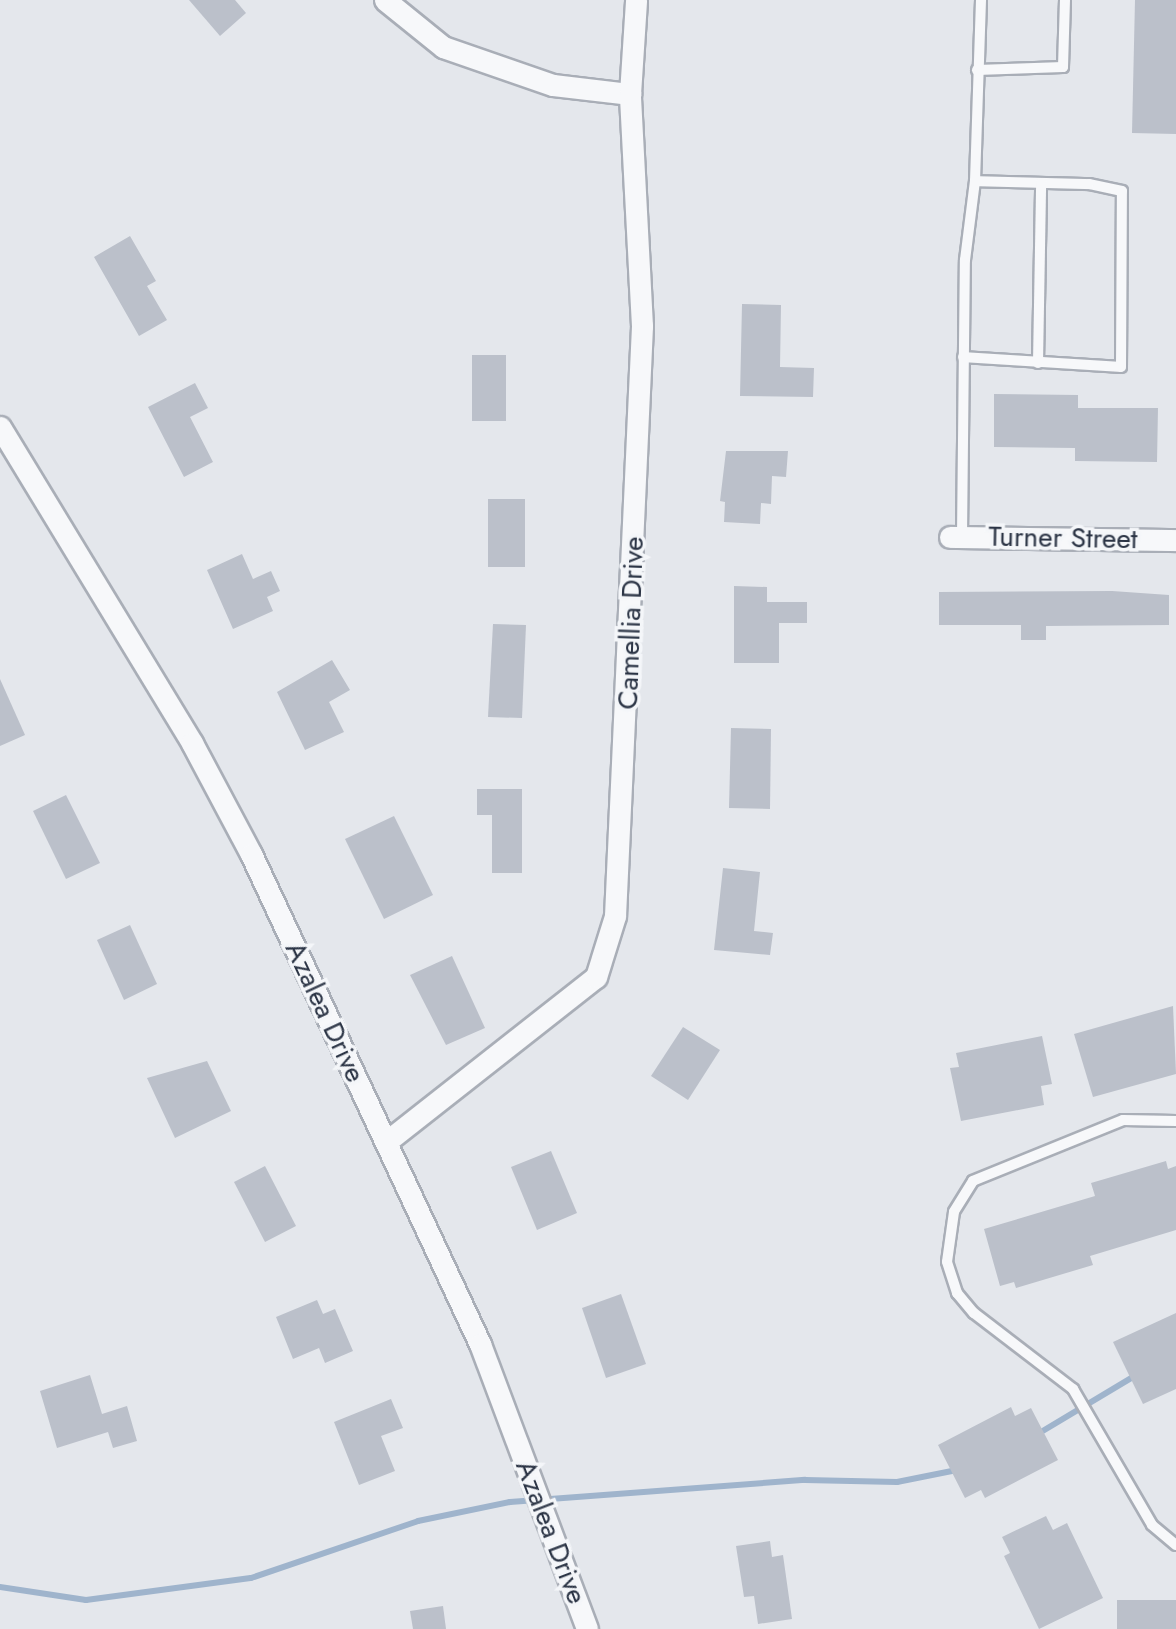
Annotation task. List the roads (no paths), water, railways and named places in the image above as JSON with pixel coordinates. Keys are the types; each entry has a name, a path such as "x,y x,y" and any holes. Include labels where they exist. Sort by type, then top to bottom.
{"street":[{"path":"385,0 443,47 553,85 631,94"},
{"name":"Camellia Drive","path":"386,1142 596,977 615,916 642,326 631,94 636,0"},
{"name":"Azalea Drive","path":"0,427 192,743 386,1142 480,1344 587,1629"},
{"name":"Turner Street","path":"956,537 1176,540"}],"lane":[{"path":"956,537 963,357 975,181 981,0"},
{"path":"977,70 1063,67 1065,0"},
{"path":"963,357 1121,367 1122,191 1041,183 975,181"},
{"path":"1038,363 1041,183"},
{"path":"1176,1121 1123,1120 973,1181 954,1212 947,1262 950,1279 974,1313 1073,1389 1152,1525 1176,1545"}],"waterway":[{"path":"1036,1435 1138,1374"},
{"path":"0,1587 86,1600 251,1578 418,1521 510,1502 805,1480 897,1482 957,1470"}]}
